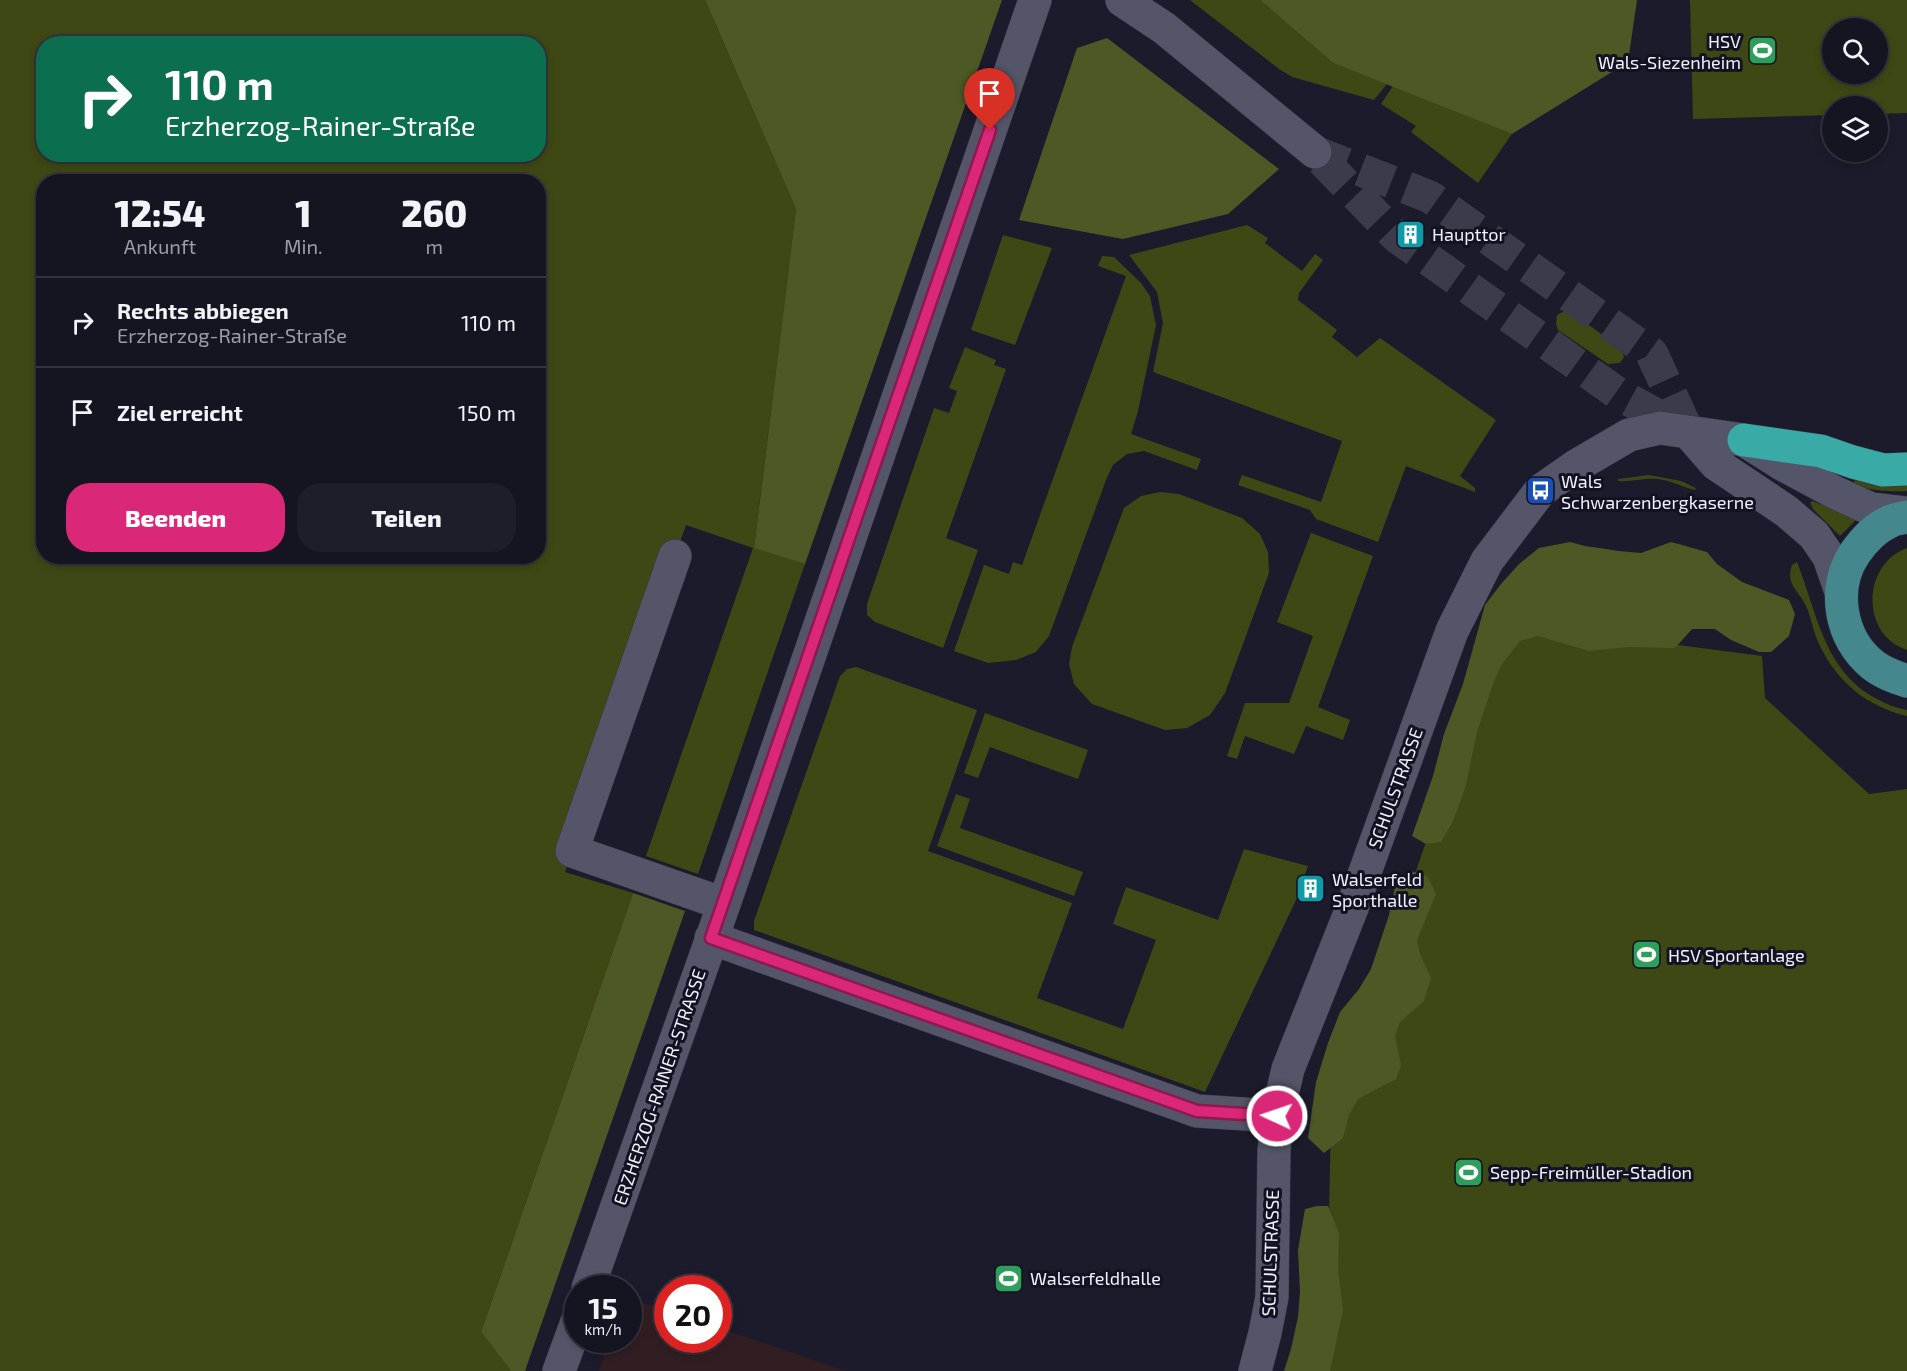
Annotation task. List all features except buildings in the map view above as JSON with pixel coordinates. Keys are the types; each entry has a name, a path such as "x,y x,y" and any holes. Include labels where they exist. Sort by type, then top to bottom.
{"highway":[{"path":"1744,440 1821,451 1884,470 1907,469"}],"main road":[{"path":"1907,515 1889,522 1865,539 1848,563 1841,592 1842,613 1848,633 1859,651 1873,665 1892,676 1907,681"}],"street":[{"name":"ERZHERZOG-RAINER-STRASSE","path":"593,1275 724,904 1035,0"},
{"path":"1122,0 1164,28 1315,152"},
{"name":"SCHULSTRASSE","path":"1256,1371 1272,1297 1272,1186 1277,1116 1288,1069 1352,908 1452,632 1487,561 1540,491 1576,466 1629,435 1660,428 1744,440"},
{"path":"1688,432 1716,464 1755,488 1814,535 1829,557 1841,592"},
{"path":"1744,440 1792,470 1834,492 1871,509 1907,515"},
{"path":"675,556 572,851 724,904"},
{"path":"711,938 1197,1111 1277,1116"},
{"path":"559,1371 566,1353"}],"shaded area":[{"path":"642,1302 654,1307 654,1353 732,1353 732,1332 846,1371 599,1371 605,1353 642,1353"}],"green space":[{"path":"0,0 705,0 796,209 754,547 805,564 698,874 646,856 753,548 686,525 565,872 633,893 481,1332 511,1371 0,1371"},
{"path":"705,0 1002,0 805,564 754,548 796,209"},
{"path":"1190,0 1260,0 1333,63 1387,84 1374,100 1292,77"},
{"path":"1260,0 1637,0 1628,62 1512,134 1333,63"},
{"name":"HSV Wals-Siezenheim","path":"1690,0 1907,0 1907,113 1888,114 1888,96 1822,96 1822,115 1693,119"},
{"path":"1107,38 1279,169 1228,214 1123,239 1019,220 1077,48"},
{"path":"1393,86 1512,134 1478,183 1411,132 1416,126 1381,104"},
{"path":"1247,225 1268,238 1265,243 1302,271 1315,254 1323,260 1299,293 1298,300 1337,330 1332,337 1357,357 1380,338 1496,420 1460,476 1475,488 1475,492 1406,466 1378,542 1316,519 1310,510 1238,485 1242,475 1321,502 1342,441 1153,372 1163,323 1157,292 1129,255"},
{"path":"1003,235 1052,248 1015,345 971,330"},
{"path":"1102,256 1114,257 1141,283 1150,296 1156,325 1131,434 1201,459 1197,470 1144,451 1127,454 1113,465 1049,636 1036,652 1016,660 988,663 954,651 984,565 1009,574 1013,562 1022,565 1126,276 1098,266"},
{"path":"1565,311 1571,312 1619,347 1624,357 1620,363 1608,364 1558,330 1557,315"},
{"path":"965,347 996,360 994,365 1006,369 946,538 978,550 943,648 875,622 867,615 867,604 934,408 949,413 957,391 949,388"},
{"path":"1649,475 1681,481 1696,488 1695,490 1657,479 1618,481 1618,479"},
{"path":"1855,480 1876,485 1907,484 1907,491 1871,489 1858,486 1853,483"},
{"path":"1160,492 1179,494 1242,518 1260,534 1268,552 1269,573 1225,693 1210,715 1187,728 1165,730 1092,704 1074,684 1069,664 1072,647 1124,508 1141,496"},
{"path":"1812,501 1858,518 1840,536 1813,509 1810,503"},
{"path":"1311,533 1373,556 1318,707 1350,720 1343,740 1306,726 1294,754 1245,736 1237,759 1227,756 1245,703 1289,703 1313,636 1277,622"},
{"path":"1570,542 1641,553 1671,542 1707,552 1717,564 1742,582 1789,600 1795,614 1789,636 1771,652 1759,652 1731,640 1715,629 1692,629 1675,648 1629,647 1589,651 1538,636 1520,641 1502,664 1494,681 1477,732 1465,789 1453,821 1441,842 1426,844 1412,836 1433,776 1444,734 1463,684 1485,605 1519,564 1539,548"},
{"path":"1907,548 1907,650 1892,642 1881,630 1874,615 1872,599 1881,569 1892,556"},
{"path":"1797,562 1825,639 1845,673 1859,687 1877,699 1907,710 1907,716 1867,699 1855,691 1835,671 1818,641 1806,606 1790,578 1792,565"},
{"name":"HSV Sportanlage","path":"1527,625 1762,656 1765,698 1869,794 1907,789 1907,1371 1308,1371 1327,1316 1331,1116 1488,663"},
{"path":"856,667 977,710 928,851 1072,903 1037,998 1123,1029 1156,940 1113,924 1126,887 1218,920 1244,849 1308,866 1296,900 1205,1092 754,930 754,921 840,676 847,669"},
{"path":"985,713 1088,750 1078,779 990,747 978,778 964,773"},
{"path":"956,794 970,799 960,828 1083,872 1074,896 937,846"},
{"path":"1411,871 1427,876 1436,894 1417,940 1420,954 1431,978 1424,1001 1400,1022 1395,1036 1401,1065 1396,1079 1358,1099 1349,1115 1343,1138 1324,1153 1308,1138 1316,1082 1328,1043 1340,1012 1359,989 1371,969 1389,915 1397,878"},
{"path":"633,893 685,911 525,1371 511,1371 481,1332"},
{"path":"1328,1206 1339,1233 1338,1270 1343,1310 1330,1371 1284,1371 1298,1317 1300,1292 1298,1250 1305,1209"}],"tunnel":[{"path":"1315,152 1430,197 1652,354 1688,432"},
{"path":"1322,160 1397,237 1620,395 1688,432"}],"place":[{"name":"HSV Wals-Siezenheim","path":"1762,51"},
{"name":"Haupttor","path":"1411,234"},
{"name":"Wals Schwarzenbergkaserne","path":"1540,491"},
{"name":"Walserfeld Sporthalle","path":"1311,889"},
{"name":"HSV Sportanlage","path":"1647,955"},
{"name":"Sepp-Freimüller-Stadion","path":"1469,1172"},
{"name":"Walserfeldhalle","path":"1009,1278"}],"route":[{"path":"990,130 711,938 1197,1111 1277,1116"}]}
